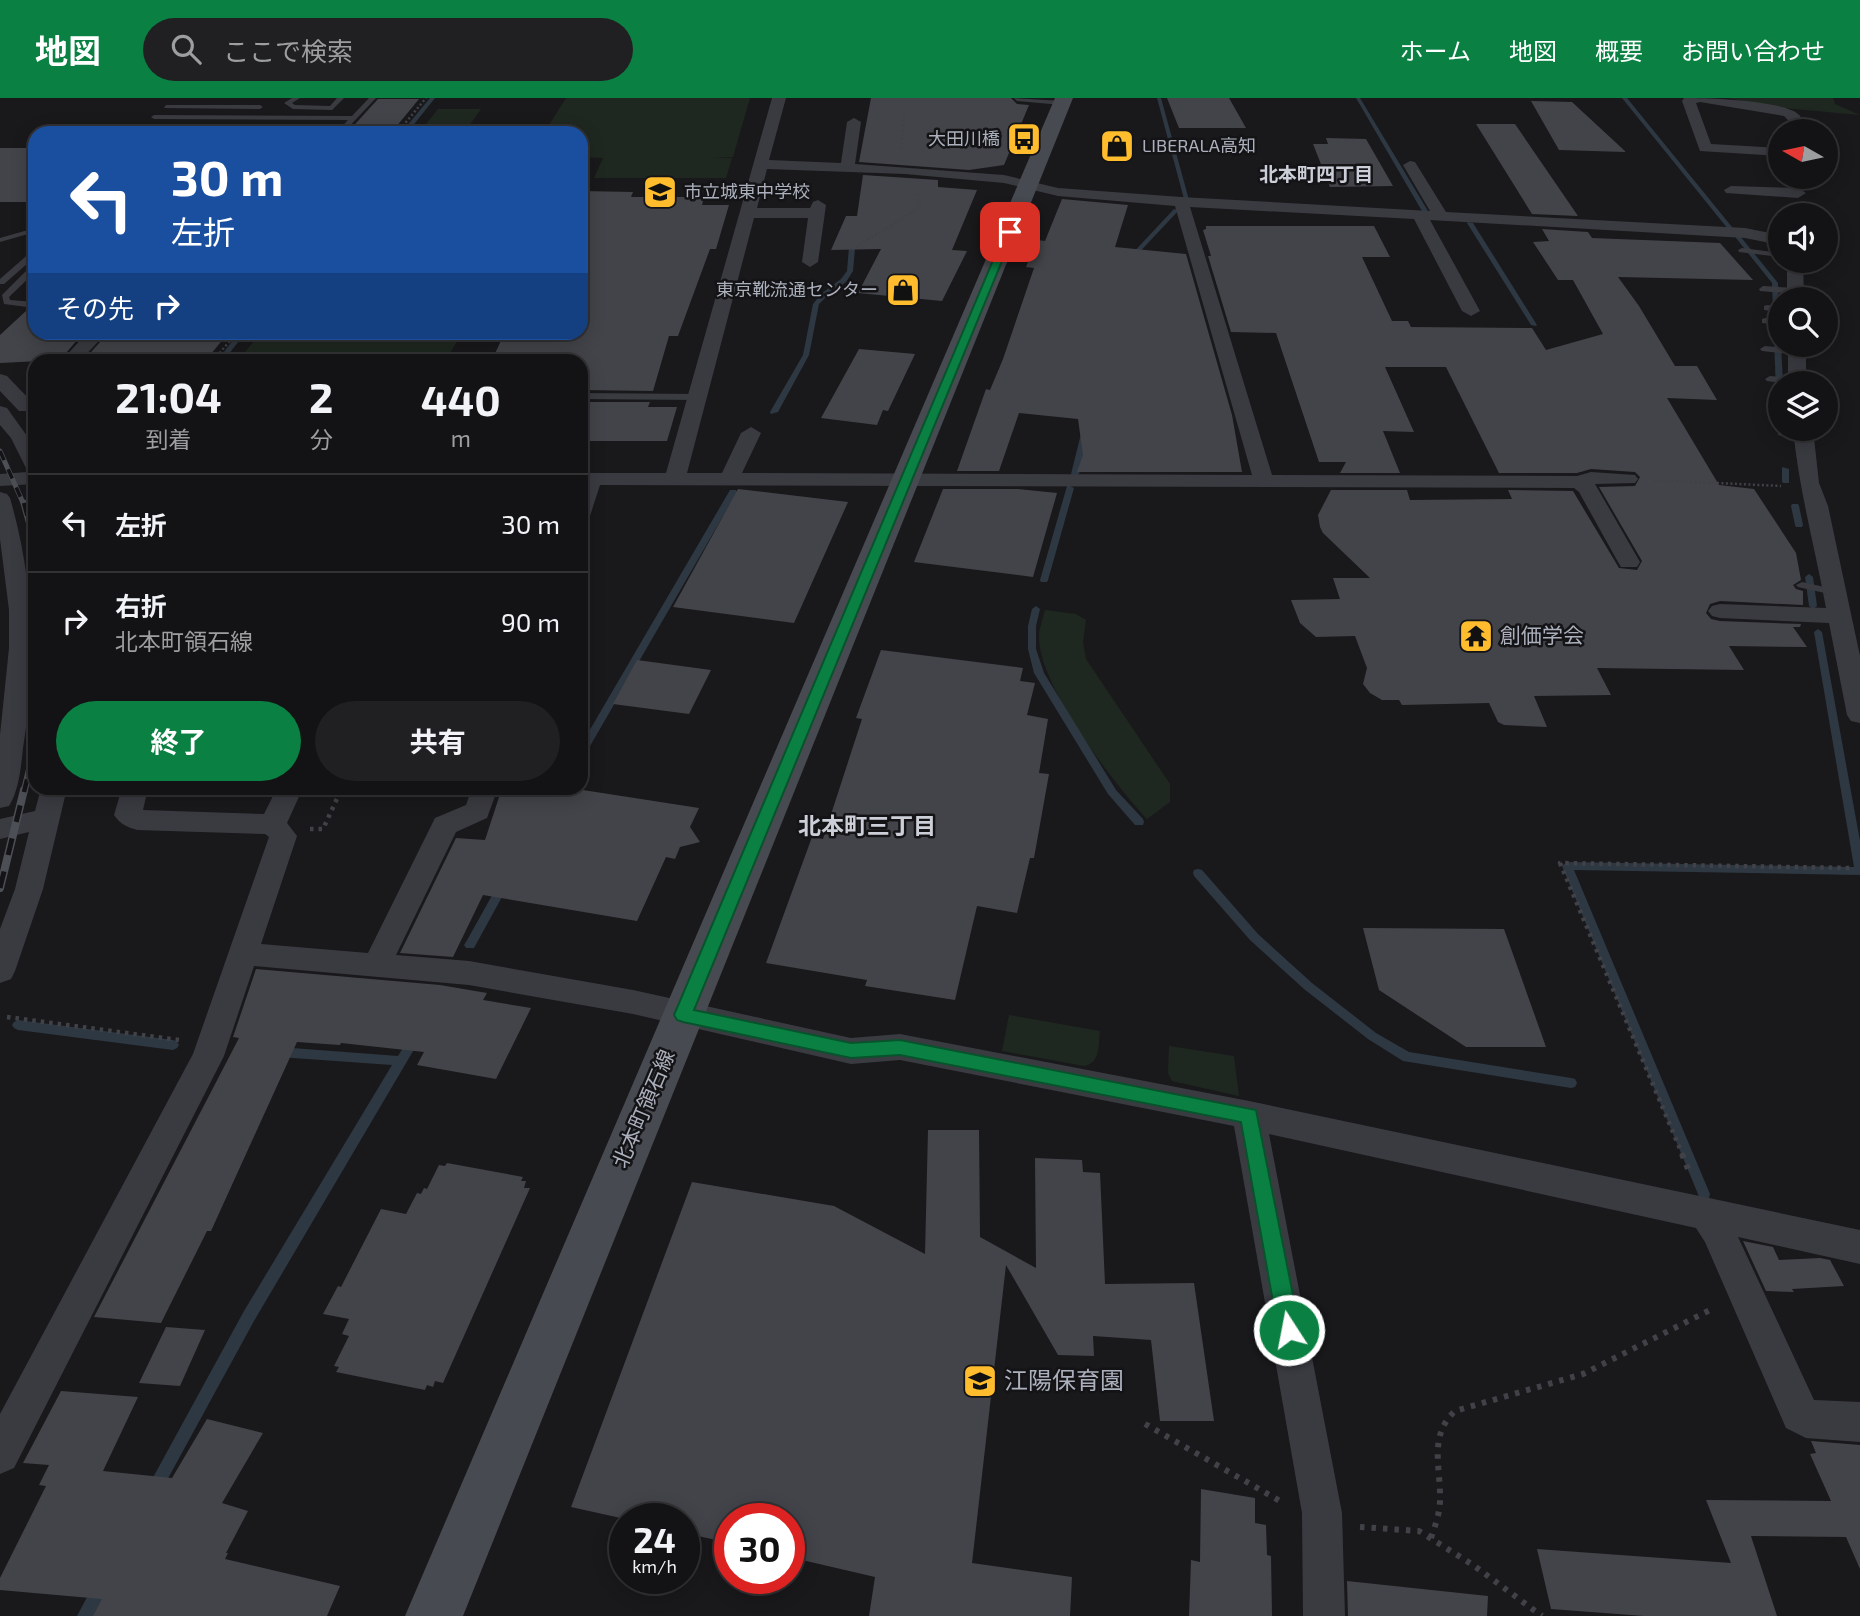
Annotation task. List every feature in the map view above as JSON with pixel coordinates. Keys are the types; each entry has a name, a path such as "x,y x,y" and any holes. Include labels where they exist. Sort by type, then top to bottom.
{"main road":[{"name":"北本町領石線","path":"434,1616 1063,100"}],"street":[{"path":"675,480 779,98"},
{"path":"1768,151 1705,148 1689,101 1698,98 1788,113 1795,119"},
{"path":"847,168 849,122 873,122"},
{"path":"761,164 1004,179 1058,192 1181,202 1745,233 1768,238"},
{"path":"1410,165 1442,218"},
{"path":"1731,190 1797,199 1797,189"},
{"path":"1181,202 1264,481"},
{"path":"747,213 817,209 810,262"},
{"path":"1420,216 1471,311"},
{"path":"77,354 90,340"},
{"path":"0,380 28,404"},
{"path":"0,412 20,437 28,454"},
{"path":"729,480 751,433"},
{"path":"1805,441 1810,483 1860,715"},
{"path":"0,480 28,478"},
{"path":"588,479 1579,482 1591,478 1629,479"},
{"path":"1579,482 1587,488 1629,562"},
{"path":"0,498 11,535 20,584 21,664 11,754 0,799"},
{"path":"1720,611 1839,616"},
{"path":"0,971 29,890 53,795"},
{"path":"133,795 127,811 128,815 137,820 278,830"},
{"path":"0,1454 208,1056 244,954 288,795"},
{"path":"376,966 444,825 477,811 483,795"},
{"path":"0,829 48,818"},
{"path":"244,954 469,973 633,1002 851,1051 900,1047 1249,1115 1860,1247"},
{"path":"1249,1115 1322,1513 1324,1616"},
{"path":"1707,1214 1718,1231 1800,1414 1806,1419 1860,1422"}],"lane":[{"path":"297,98 287,103 293,107 332,108 341,98"},
{"path":"291,126 317,98"},
{"path":"346,126 373,98"},
{"path":"144,126 175,99 220,102"},
{"path":"166,107 268,99 240,126"},
{"path":"1017,99 1063,100"},
{"path":"154,117 354,117"},
{"path":"0,230 12,237"},
{"path":"0,240 28,232"},
{"path":"1742,250 1768,253"},
{"path":"1,282 28,259"},
{"path":"28,274 5,297 7,302 28,304"},
{"path":"1,282 28,282"},
{"path":"1763,289 1768,290"},
{"path":"588,396 697,397"},
{"path":"1802,585 1834,592"}],"path":[{"path":"403,126 426,98"},
{"path":"219,354 230,340"},
{"path":"1629,479 1781,486 1810,483"},
{"path":"278,830 323,829 339,795"},
{"path":"1707,1214 1560,863 1851,867"},
{"path":"7,1017 211,1043"},
{"path":"1431,1538 1440,1501 1438,1432 1447,1416 1455,1411 1583,1374 1746,1292"}],"shaded area":[{"path":"566,98 750,98 733,157 712,157 732,158 726,178 594,178 603,158 588,157 588,126 548,126"},
{"path":"1727,98 1833,98 1835,104 1860,115 1783,108"},
{"path":"438,109 481,109 469,126 425,126"},
{"path":"255,340 458,340 450,354 244,354"},
{"path":"1045,610 1076,614 1086,620 1083,642 1086,659 1170,784 1170,802 1147,819 1098,759 1064,707 1051,681 1042,657 1039,637"},
{"path":"1009,1015 1100,1031 1096,1057 1084,1066 1002,1051"},
{"path":"1169,1046 1234,1056 1239,1096 1172,1081 1168,1073"}],"building":[{"path":"871,98 1011,98 1017,104 1029,105 1004,165 969,170 859,162"},
{"path":"1167,98 1229,98 1246,128 1179,128"},
{"path":"378,99 419,99 397,126 353,126"},
{"path":"1531,101 1572,102 1626,152 1559,150"},
{"path":"1476,124 1515,124 1578,216 1532,214"},
{"path":"1326,138 1366,139 1393,186 1330,187 1313,144 1328,144"},
{"path":"0,148 28,148 28,202 0,202"},
{"path":"863,175 938,180 938,187 977,190 952,250 967,251 942,301 858,293 881,249 831,250 846,216 857,216"},
{"path":"588,191 633,192 631,197 704,197 702,205 729,205 716,249 710,249 678,336 669,336 653,391 588,390 588,354 495,354 501,340 588,340"},
{"path":"1062,199 1128,205 1115,247 1186,254 1232,415 1242,472 1077,472 1083,455 1078,419 1019,413 999,471 957,471 986,389 990,390 1003,359 1034,268 1026,267 1037,240 1045,241"},
{"path":"1206,226 1374,226 1390,257 1362,257 1392,321 1408,321 1411,327 1532,328 1546,350 1603,334 1573,280 1558,280 1533,242 1549,241 1542,229 1588,232 1592,238 1720,243 1753,280 1618,277 1675,366 1697,366 1717,400 1667,398 1719,485 1754,489 1796,553 1801,580 1793,585 1803,591 1803,605 1720,601 1710,604 1706,613 1711,619 1720,621 1801,624 1800,627 1793,627 1807,647 1729,646 1744,670 1597,668 1611,695 1534,696 1547,727 1504,725 1498,722 1489,703 1402,705 1399,700 1382,700 1370,693 1363,684 1367,668 1355,636 1316,637 1300,623 1291,600 1340,599 1333,578 1370,578 1320,527 1318,515 1331,490 1407,490 1410,500 1512,499 1508,490 1573,491 1619,568 1637,570 1642,561 1599,487 1635,486 1640,477 1635,472 1591,469 1577,473 1499,473 1446,367 1385,367 1414,432 1383,431 1400,473 1340,473 1346,462 1319,462 1276,333 1231,332 1208,256 1211,256 1203,230"},
{"path":"27,310 28,340 77,340 65,354 28,354 28,362 0,363 0,335"},
{"path":"102,340 222,340 211,354 89,354"},
{"path":"859,349 915,354 888,411 883,410 877,425 821,418"},
{"path":"588,402 650,402 648,407 677,407 667,441 588,441"},
{"path":"738,489 848,502 794,623 673,607"},
{"path":"943,489 1018,489 1057,493 1033,577 914,562"},
{"path":"881,650 1023,668 1020,681 1035,683 1027,715 1048,719 1039,773 1049,774 1034,858 1030,858 1017,913 977,906 955,1000 865,986 867,980 766,963 812,837 823,839 862,719 856,718"},
{"path":"637,660 711,670 689,714 613,704"},
{"path":"588,791 699,808 690,827 700,842 680,847 675,859 666,857 637,921 483,895 453,957 400,953 456,838 485,840 500,795 588,795"},
{"path":"1363,928 1504,929 1546,1047 1466,1047 1379,990"},
{"path":"256,969 440,985 487,993 483,1000 531,1008 496,1079 417,1065 424,1052 341,1043 297,1042 211,1231 207,1231 161,1323 94,1317 239,1038 233,1037"},
{"path":"928,1130 979,1130 980,1237 1036,1268 1035,1158 1082,1160 1083,1172 1100,1173 1105,1284 1194,1283 1214,1421 1160,1421 1151,1340 1093,1336 1094,1356 1058,1355 1006,1265 972,1563 1072,1577 1070,1616 869,1616 875,1577 805,1561 805,1503 714,1503 714,1540 700,1536 700,1503 609,1503 609,1515 571,1507 692,1182 834,1206 925,1254"},
{"path":"447,1163 523,1177 521,1181 526,1181 524,1188 530,1188 443,1383 435,1381 433,1387 427,1385 425,1390 336,1372 339,1367 334,1366 349,1336 342,1334 349,1319 323,1314 338,1286 341,1287 381,1209 406,1214 417,1193 421,1194 424,1188 427,1189 439,1165 445,1166"},
{"path":"1743,1241 1773,1247 1779,1260 1830,1260 1844,1286 1792,1289 1794,1292 1766,1291"},
{"path":"166,1327 205,1330 180,1386 139,1383"},
{"path":"61,1391 138,1397 103,1471 172,1478 207,1419 263,1433 222,1503 248,1511 225,1559 340,1586 327,1616 93,1616 102,1599 0,1590 0,1578 46,1486 39,1485 49,1465 23,1463"},
{"path":"1811,1441 1860,1445 1860,1569 1846,1537 1751,1536 1777,1616 1644,1616 1551,1609 1537,1549 1731,1563 1706,1500 1831,1501 1810,1454 1816,1453"},
{"path":"1201,1489 1255,1498 1255,1523 1266,1525 1267,1555 1271,1556 1272,1616 1189,1616 1191,1560 1200,1562"},
{"path":"1347,1581 1488,1596 1487,1616 1348,1616"}],"waterway":[{"path":"410,126 433,98"},
{"path":"1159,98 1187,199"},
{"path":"1358,98 1425,211"},
{"path":"1624,98 1730,228"},
{"path":"1131,258 1176,210"},
{"path":"1470,223 1534,325"},
{"path":"1738,237 1775,283 1779,371"},
{"path":"774,412 806,355 816,304 847,276 851,268 852,247 860,240"},
{"path":"226,354 237,340"},
{"path":"1075,474 1085,432"},
{"path":"1785,469 1786,481"},
{"path":"1044,580 1070,488"},
{"path":"588,741 733,492"},
{"path":"1795,506 1799,525"},
{"path":"1809,577 1813,606"},
{"path":"1036,609 1032,626 1032,649 1039,673 1112,792 1139,822"},
{"path":"1704,1194 1567,866 1860,871 1818,632"},
{"path":"1198,873 1254,937 1308,986 1372,1036 1407,1057 1571,1083"},
{"path":"470,945 503,886"},
{"path":"18,1025 173,1045"},
{"path":"155,1488 249,1316 415,1038"},
{"path":"279,1052 401,1061"},
{"path":"85,1616 101,1588"}],"railway":[{"path":"0,451 24,505"},
{"path":"24,503 28,518"},
{"path":"24,792 28,776"},
{"path":"0,888 24,790"}],"place":[{"name":"大田川橋","path":"1024,139"},
{"name":"LIBERALA高知","path":"1117,146"},
{"name":"市立城東中学校","path":"660,192"},
{"name":"東京靴流通センター","path":"903,290"},
{"name":"創価学会","path":"1476,636"},
{"name":"江陽保育園","path":"980,1381"}],"district":[{"name":"北本町四丁目","path":"1316,174"},
{"name":"北本町三丁目","path":"867,826"}],"route":[{"path":"1010,232 683,1015 851,1051 900,1047 1249,1115 1289,1330"}]}
